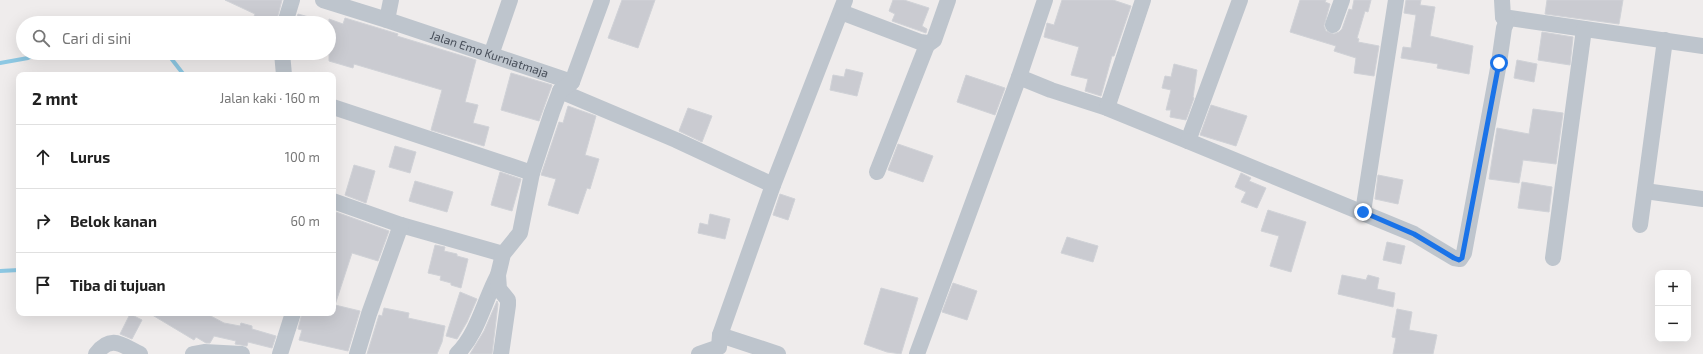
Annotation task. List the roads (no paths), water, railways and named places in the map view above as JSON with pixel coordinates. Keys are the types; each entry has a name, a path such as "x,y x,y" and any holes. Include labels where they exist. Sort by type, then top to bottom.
{"street":[{"path":"287,16 292,0"},
{"name":"Jalan Emo Kurniatmaja","path":"323,0 491,55 566,86 772,185"},
{"path":"386,20 391,0"},
{"path":"491,55 510,0"},
{"path":"457,354 474,330 489,292 498,275 503,254 520,233 532,173 602,0"},
{"path":"877,172 927,45 934,40 948,0"},
{"path":"917,354 1019,77 1045,0"},
{"path":"1107,108 1143,0"},
{"path":"1188,141 1240,0"},
{"path":"1333,25 1342,0"},
{"path":"1363,212 1396,0"},
{"path":"1019,77 1051,90 1107,108 1363,212 1414,234 1459,260 1462,258 1499,63 1504,28 1507,21 1503,17 1502,0"},
{"path":"699,354 719,346 720,336 772,185 843,6 928,43 927,45"},
{"path":"1503,17 1703,46"},
{"path":"1553,258 1584,29"},
{"path":"1640,225 1665,40"},
{"path":"283,60 284,72"},
{"path":"336,108 532,173"},
{"path":"1645,190 1703,199"},
{"path":"336,204 401,225 503,254"},
{"path":"357,354 369,314 401,225"},
{"path":"498,275 499,289 508,300 500,354"},
{"path":"280,354 292,316"},
{"path":"720,336 778,354"},
{"path":"96,354 104,344 112,343 119,344 140,354"},
{"path":"192,354 221,352 242,354"}],"waterway":[{"path":"0,63 17,60"},
{"path":"172,60 182,72"},
{"path":"0,271 16,270"}]}
